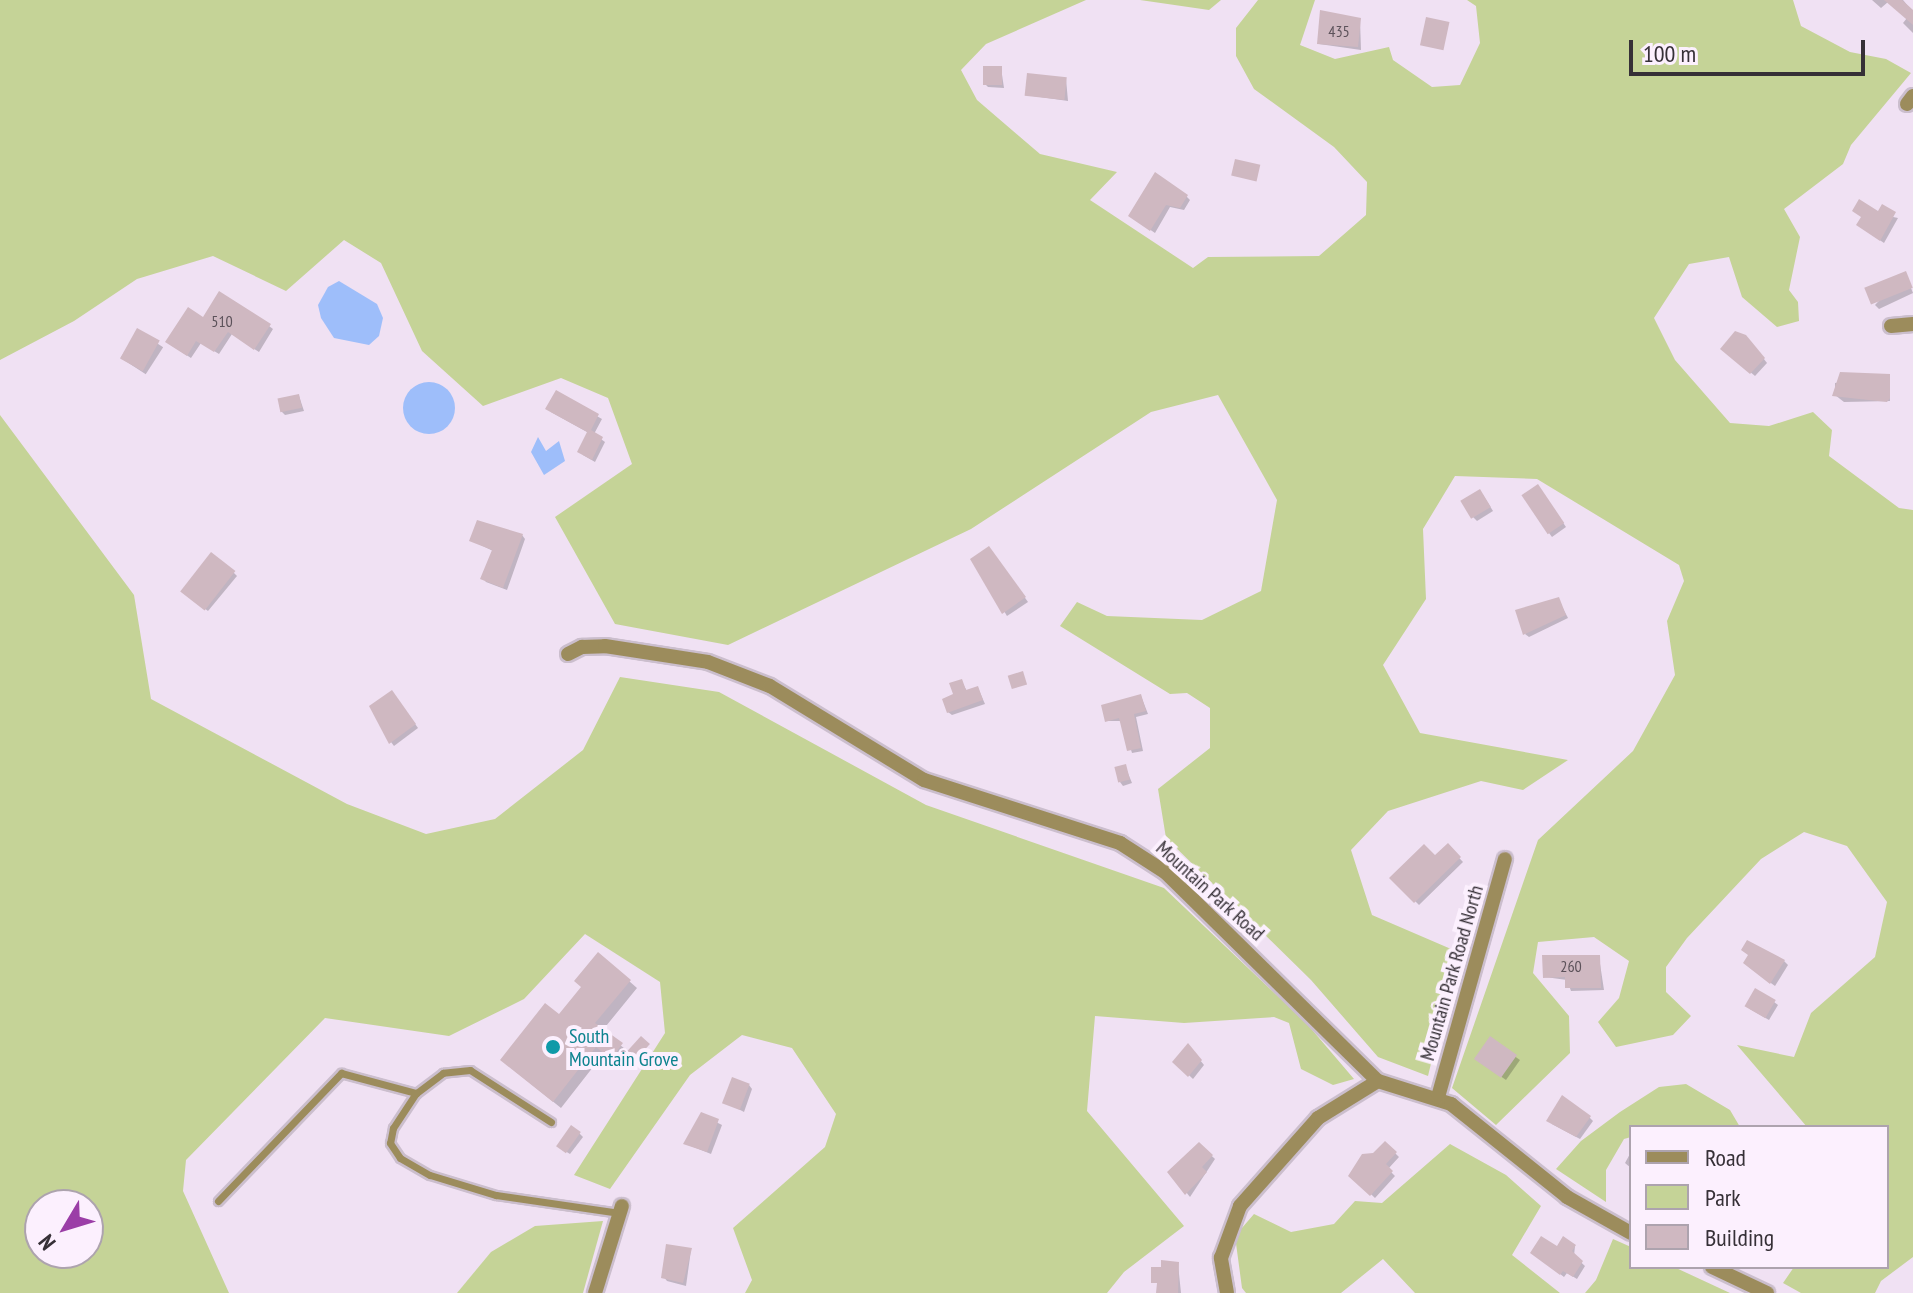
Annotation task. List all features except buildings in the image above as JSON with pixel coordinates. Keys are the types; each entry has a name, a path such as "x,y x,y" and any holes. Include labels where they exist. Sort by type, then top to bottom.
{"street":[{"path":"1891,326 1913,324"},
{"name":"Mountain Park Road","path":"568,654 582,647 605,646 698,659 740,673 821,715 924,780 1120,843 1165,872 1378,1081 1438,1097 1567,1197 1629,1232"},
{"name":"Mountain Park Road North","path":"1438,1097 1505,859"},
{"path":"1227,1293 1221,1258 1240,1206 1318,1118 1378,1081"},
{"path":"595,1293 621,1210"},
{"path":"1716,1269 1767,1293"}],"lane":[{"path":"551,1122 470,1070 443,1073 416,1093 393,1128 390,1143 400,1158 430,1175 496,1195 621,1210"},
{"path":"218,1201 341,1073 416,1093"}],"green space":[{"path":"0,0 1086,0 986,44 961,70 977,100 1040,154 1117,172 1090,200 1193,268 1208,257 1319,256 1366,215 1367,182 1334,147 1254,89 1236,56 1236,28 1258,0 1315,0 1300,45 1335,59 1389,47 1393,60 1432,87 1460,85 1480,43 1476,6 1467,0 1793,0 1801,26 1850,52 1886,59 1911,73 1851,145 1843,164 1784,209 1800,237 1789,290 1798,302 1799,321 1777,327 1742,297 1729,257 1689,264 1654,318 1675,360 1730,423 1769,426 1813,412 1832,430 1829,456 1899,508 1913,510 1913,1257 1881,1281 1875,1293 1801,1293 1783,1283 1793,1269 1889,1269 1889,1125 1805,1125 1737,1045 1794,1057 1811,1013 1875,957 1887,902 1847,846 1804,832 1761,859 1687,938 1666,967 1666,992 1691,1016 1673,1035 1616,1047 1598,1022 1619,998 1629,961 1594,937 1538,942 1533,973 1569,1016 1570,1053 1496,1125 1452,1088 1538,840 1633,751 1675,675 1667,621 1684,581 1679,565 1537,479 1455,476 1423,529 1426,599 1383,665 1420,733 1568,760 1523,790 1481,781 1388,811 1351,850 1372,915 1458,952 1428,1076 1378,1057 1311,980 1166,838 1158,789 1210,748 1210,708 1187,693 1170,694 1060,626 1077,602 1107,616 1202,620 1261,591 1277,500 1218,395 1151,412 971,529 728,645 615,624 555,517 632,464 608,398 561,378 483,406 422,351 381,263 344,240 286,291 213,256 137,279 74,321 0,360"},
{"path":"1140,0 1221,0 1209,10"},
{"path":"0,415 134,595 151,699 347,804 426,834 495,819 583,750 620,677 719,692 926,805 1164,888 1308,1025 1354,1079 1333,1085 1301,1069 1289,1023 1274,1017 1184,1023 1095,1016 1087,1111 1184,1226 1124,1272 1107,1293 745,1293 752,1280 733,1228 825,1147 836,1114 792,1048 742,1035 690,1075 610,1189 574,1175 665,1033 660,982 585,934 524,999 449,1036 325,1018 186,1160 183,1191 229,1293 0,1293"},
{"path":"1686,1084 1730,1110 1739,1125 1629,1125 1629,1138 1624,1139 1606,1170 1606,1202 1556,1169 1581,1141 1659,1087"},
{"path":"1450,1144 1506,1175 1541,1206 1512,1255 1560,1293 1415,1293 1383,1259 1341,1293 1246,1293 1242,1288 1235,1236 1254,1214 1291,1232 1334,1224 1355,1201 1382,1203"},
{"path":"603,1221 583,1293 457,1293 491,1252 535,1226"},
{"path":"1613,1239 1629,1246 1629,1269 1678,1269 1730,1293 1585,1293 1596,1280"}],"water":[{"path":"339,281 377,304 383,318 379,336 369,345 334,338 321,318 318,305 328,287"},
{"path":"429,382 448,389 455,408 448,427 429,434 410,427 403,408 410,389"},
{"path":"538,437 546,451 559,441 565,461 544,475 531,452"}],"place":[{"name":"South Mountain Grove","path":"553,1047"}]}
